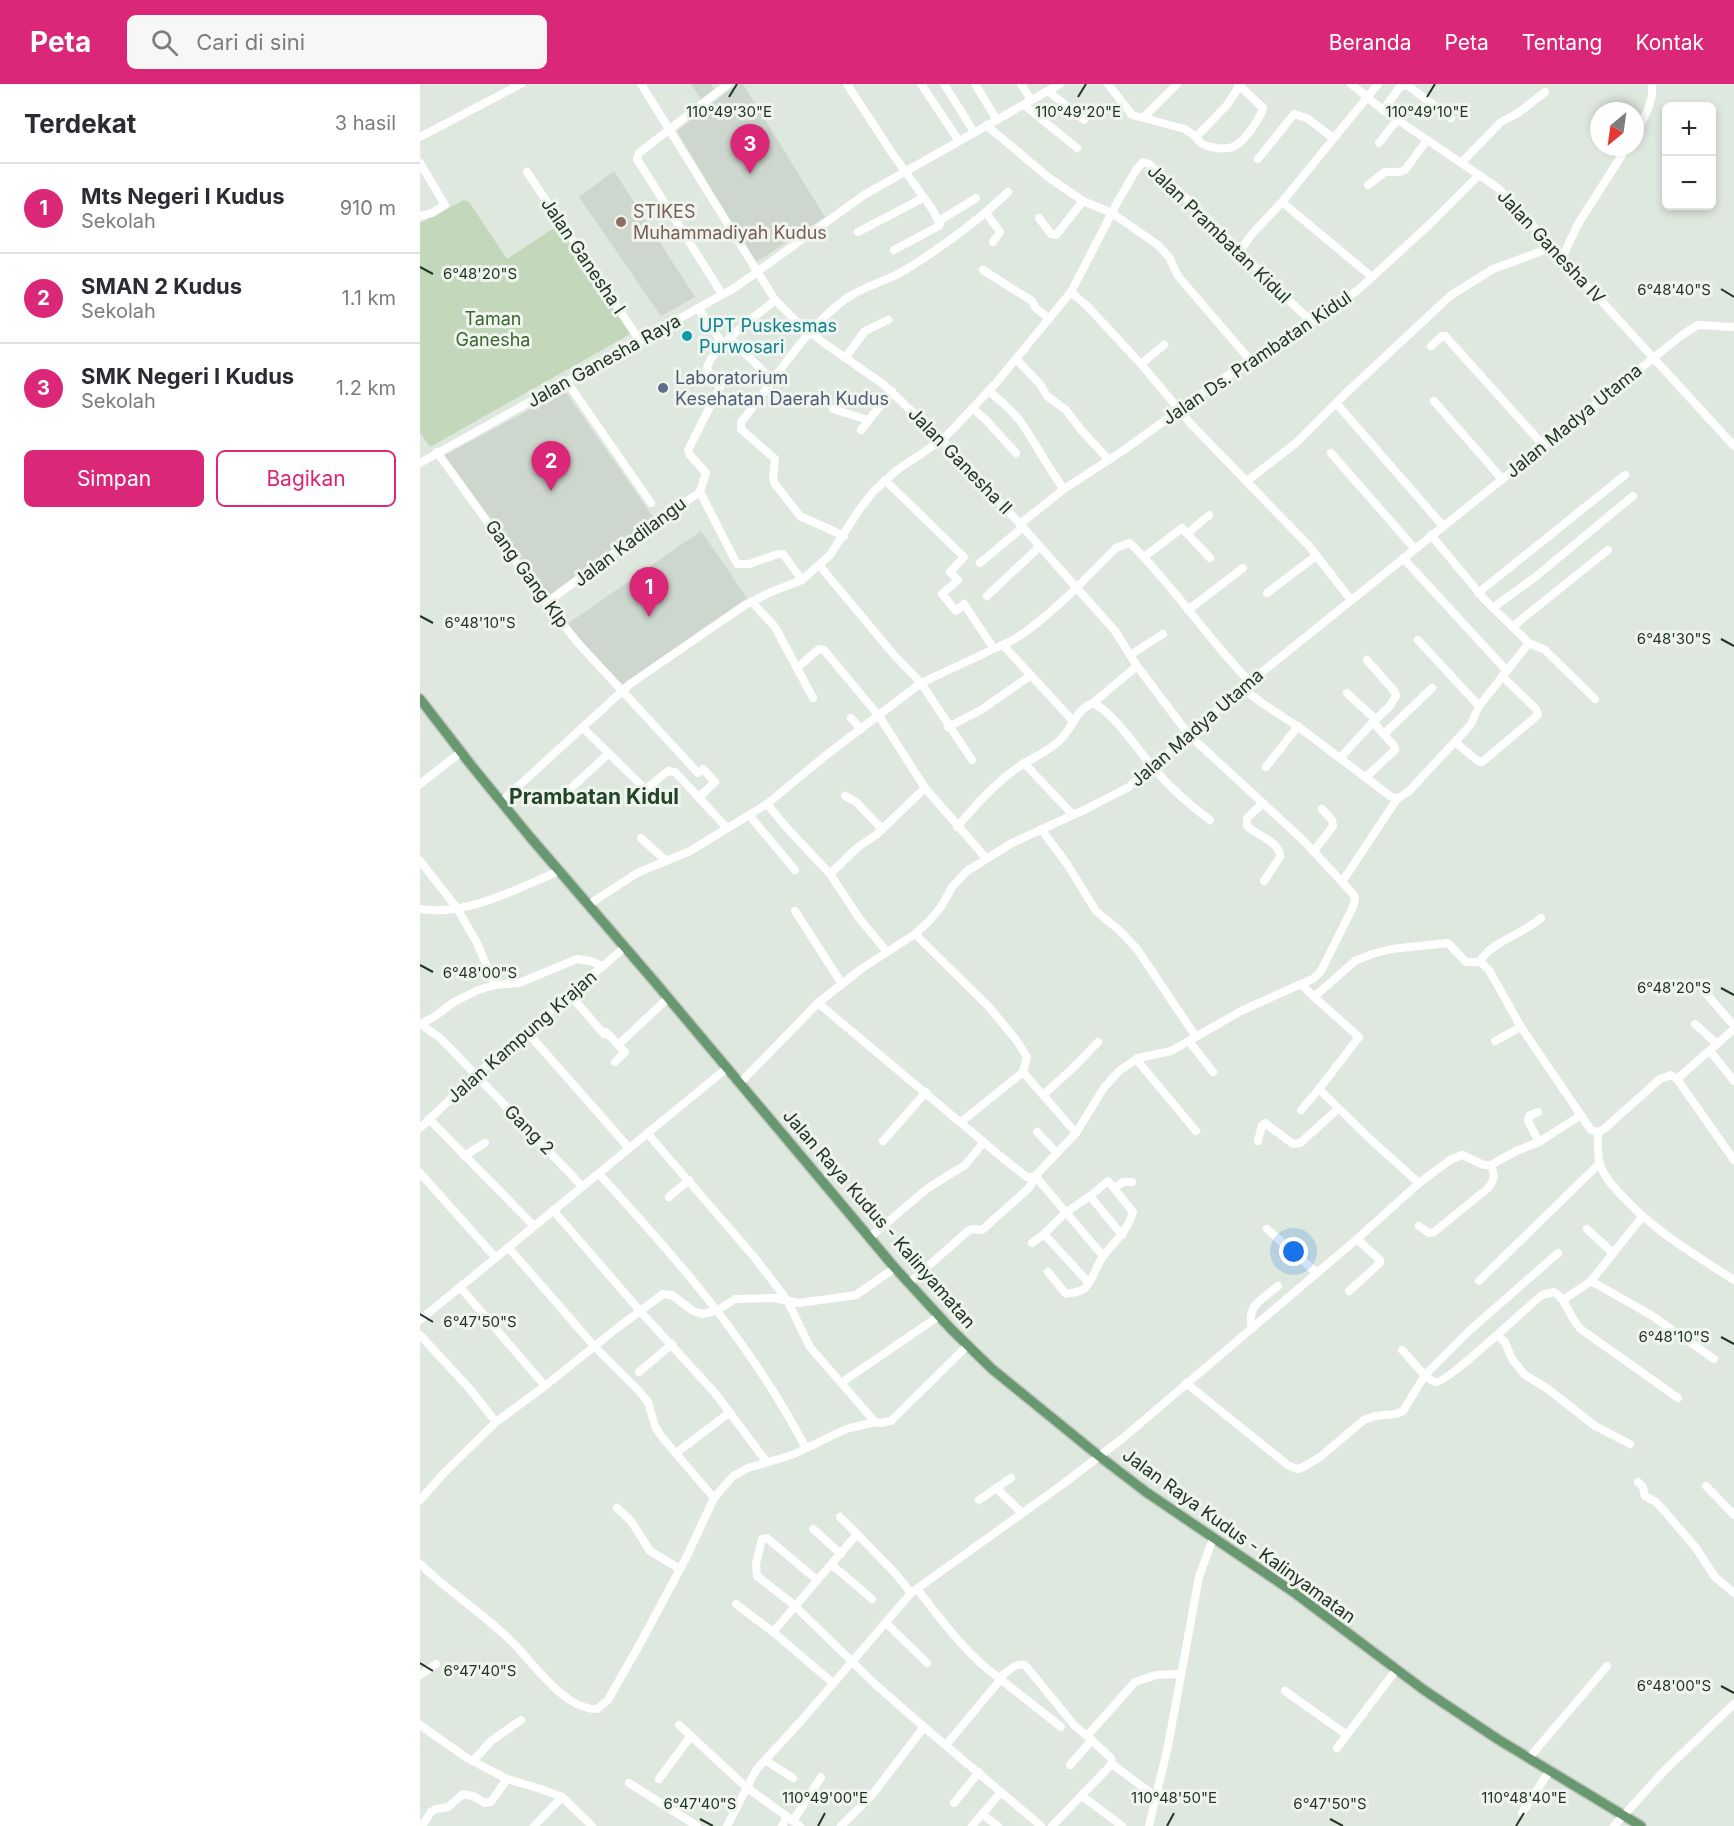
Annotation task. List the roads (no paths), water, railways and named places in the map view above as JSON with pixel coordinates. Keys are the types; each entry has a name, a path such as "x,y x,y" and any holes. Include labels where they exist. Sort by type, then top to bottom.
{"main road":[{"name":"Jalan Raya Kudus - Kalinyamatan","path":"420,699 501,802 895,1268 968,1346 1012,1386 1099,1456 1213,1538 1292,1591 1396,1670 1478,1727 1641,1826"}],"street":[{"path":"420,137 521,84"},
{"name":"Jalan Ganesha II","path":"641,84 775,300 811,333 873,375 942,440 1022,525 1115,631 1137,666 1189,735 1314,851 1355,897 1353,907 1321,970 1307,990"},
{"path":"722,294 637,159 639,153 728,84"},
{"path":"847,84 939,221 939,226 894,250"},
{"path":"921,84 959,141"},
{"path":"944,84 974,132"},
{"path":"975,84 997,120"},
{"path":"1021,84 1027,103 1077,148"},
{"name":"Jalan Ganesha Raya","path":"420,463 722,294 757,273 864,195 1060,84"},
{"path":"1108,84 1130,112 1189,130 1199,142 1204,145 1232,148 1238,146 1260,116 1263,108 1239,85 1227,105 1196,137"},
{"path":"1144,117 1177,84"},
{"name":"Jalan Ganesha IV","path":"1351,84 1383,110 1498,188 1734,446"},
{"path":"1240,251 1378,84"},
{"path":"1644,118 1651,105 1652,84"},
{"path":"1383,110 1398,90 1403,85 1407,85 1451,118"},
{"path":"1048,91 1084,120"},
{"path":"1461,163 1501,122 1518,113 1545,92"},
{"path":"1258,159 1294,114 1307,118 1334,138"},
{"path":"1379,143 1398,120"},
{"path":"987,125 1032,165 1083,201 1112,213 1158,245 1169,257 1178,276 1250,360"},
{"path":"1368,185 1385,172 1405,170 1427,140"},
{"path":"1562,258 1578,224 1622,156"},
{"name":"Jalan Prambatan Kidul","path":"501,802 621,691 752,602 802,580 819,565 835,548 859,510 885,480 942,440 989,391 1071,292 1136,170 1145,162 1178,189 1312,322"},
{"path":"420,163 444,206 432,213 420,216"},
{"name":"Jalan Ganesha I","path":"527,172 639,342"},
{"name":"Jalan Ds. Prambatan Kidul","path":"980,563 1064,489 1109,460 1250,360 1312,322 1359,289 1479,175"},
{"path":"844,536 796,513 774,484 775,459 740,428 741,422 811,333 839,304 851,295 909,268 986,213 1008,192"},
{"path":"858,232 922,198"},
{"path":"939,221 976,198"},
{"path":"1039,218 1051,234 1056,235 1083,201"},
{"path":"1282,202 1372,277"},
{"path":"986,213 1000,231 993,242"},
{"path":"1248,482 1340,407 1450,296 1493,268 1553,247"},
{"path":"983,270 1032,302 1049,319"},
{"path":"1071,292 1142,364 1179,410 1316,556 1351,600"},
{"path":"700,492 706,473 688,450 720,387 707,366 714,353 726,341 775,300"},
{"path":"698,308 726,341 772,380"},
{"path":"845,358 866,330 888,320"},
{"name":"Jalan Madya Utama","path":"740,1083 818,1003 915,934 936,913 958,880 986,858 1041,829 1117,795 1153,768 1242,688 1696,325 1734,327"},
{"path":"1431,346 1445,336 1544,446"},
{"path":"1142,364 1164,345"},
{"path":"1016,359 1040,384 1047,396 1066,410 1109,460"},
{"path":"567,382 651,503"},
{"path":"861,430 891,391"},
{"path":"989,391 1020,420 1043,461 1064,489"},
{"path":"1434,401 1502,479"},
{"path":"1340,407 1443,526"},
{"path":"972,408 1016,453"},
{"path":"833,409 868,420"},
{"name":"Gang Gang Klp","path":"437,452 546,603 584,649 698,773 703,769 715,782 699,797"},
{"path":"1331,453 1414,549"},
{"path":"1478,592 1625,474"},
{"path":"885,480 964,557 950,572 958,580 942,594 956,611 964,604 994,649"},
{"name":"Jalan Kadilangu","path":"546,603 700,492 737,564 749,564 783,554 802,580"},
{"path":"1494,607 1514,594 1633,496"},
{"path":"1188,533 1209,515"},
{"path":"1144,557 1183,528 1209,558"},
{"path":"1431,535 1478,592 1512,627 1529,643 1545,650 1595,699"},
{"path":"588,905 637,873 690,851 767,804 921,683 1003,645 1028,630 1077,589 1116,548 1129,543 1144,557 1224,655 1250,682"},
{"path":"987,596 1040,547"},
{"path":"1512,627 1608,550"},
{"path":"1267,593 1316,556"},
{"path":"1403,558 1536,709 1538,715 1482,762 1455,742"},
{"path":"819,565 894,655 921,683 972,760"},
{"path":"1188,610 1244,568"},
{"path":"752,602 774,627 813,698"},
{"path":"1130,655 1163,634"},
{"path":"1418,640 1479,706"},
{"path":"1342,882 1397,799 1408,792 1471,724 1479,706 1529,643"},
{"path":"1003,645 1073,721"},
{"path":"797,668 819,649 824,650 879,716 925,788 986,858"},
{"path":"1340,758 1389,707 1396,696 1367,660"},
{"path":"957,827 982,799 1012,772 1062,739 1073,721 1087,705 1093,703 1137,666"},
{"path":"948,727 981,710 1031,675"},
{"path":"1242,688 1397,799"},
{"path":"1384,734 1432,688"},
{"path":"1347,693 1374,721 1395,750 1366,777"},
{"path":"1093,703 1101,708 1123,731 1178,794 1210,820"},
{"path":"851,718 861,729"},
{"path":"1266,767 1298,726"},
{"path":"583,728 644,788 647,788 665,772 671,771 727,828"},
{"path":"422,780 461,752"},
{"path":"569,790 608,754"},
{"path":"1024,763 1073,815"},
{"path":"830,874 925,788"},
{"path":"845,796 856,802 882,829"},
{"path":"1263,803 1247,818 1247,826 1277,846 1281,853 1264,881"},
{"path":"767,804 830,874 859,918 887,952"},
{"path":"1314,851 1333,826 1332,820 1322,809"},
{"path":"748,815 795,870"},
{"path":"1041,829 1067,864 1095,910 1137,949 1213,1072"},
{"path":"641,838 666,861"},
{"path":"420,861 457,908 477,943 495,984 519,982 577,960 590,961 603,966"},
{"path":"420,909 457,908 501,896 559,871"},
{"path":"795,911 842,984"},
{"path":"1480,962 1487,951 1524,932 1541,918"},
{"path":"915,934 989,1007 1027,1057 1023,1072 961,1122"},
{"path":"909,1283 968,1231 981,1230 1022,1196 1076,1133 1111,1080 1136,1059 1171,1052 1241,1011 1307,990 1355,961 1391,949 1448,943 1466,962 1480,962 1494,977 1521,1027 1588,1127 1598,1132"},
{"name":"Jalan Kampung Krajan","path":"420,1128 476,1075 625,947"},
{"name":"Gang 2","path":"495,984 454,1002 420,1024 439,1037 582,1186"},
{"path":"1301,1110 1359,1037 1307,990"},
{"path":"1677,1079 1734,1028 1704,991"},
{"path":"570,995 625,1054 615,1062"},
{"path":"618,1045 668,998"},
{"path":"818,1003 1027,1177 1036,1177"},
{"path":"1695,1024 1717,1044"},
{"path":"1495,1041 1521,1027"},
{"path":"527,1032 629,1148"},
{"path":"1043,1095 1098,1042"},
{"path":"1710,1051 1734,1081"},
{"path":"1136,1059 1196,1131"},
{"path":"421,1316 460,1287 727,1068"},
{"path":"1023,1072 1076,1133"},
{"path":"1598,1132 1665,1076 1671,1075 1677,1079 1734,1160"},
{"path":"1319,1089 1419,1183"},
{"path":"883,1140 926,1092"},
{"path":"1258,1141 1264,1123 1293,1144 1300,1143 1338,1109"},
{"path":"1538,1112 1529,1116 1528,1121 1539,1142"},
{"path":"727,1826 756,1770 914,1592 1099,1456 1357,1239 1419,1183 1450,1160 1460,1155 1484,1165 1491,1165 1516,1151 1539,1142 1581,1115"},
{"path":"429,1119 534,1226"},
{"path":"1037,1132 1057,1153"},
{"path":"1598,1132 1600,1163 1608,1180 1641,1217 1676,1244 1734,1280"},
{"path":"647,1133 755,1258 787,1300 810,1347 874,1422"},
{"path":"870,1237 928,1188 965,1165 984,1142"},
{"path":"465,1156 485,1143"},
{"path":"1479,1281 1600,1163"},
{"path":"1419,1226 1429,1233 1434,1232 1487,1189 1494,1181 1491,1165"},
{"path":"420,1173 495,1257"},
{"path":"599,1174 674,1256 718,1310 777,1396 806,1448"},
{"path":"1036,1177 1103,1256"},
{"path":"669,1197 689,1180"},
{"path":"1032,1243 1065,1213 1108,1181 1133,1212 1127,1228 1103,1256 1089,1283 1080,1291 1066,1294 1048,1272"},
{"path":"1114,1188 1124,1182 1132,1182"},
{"path":"1090,1196 1122,1235"},
{"path":"553,1210 640,1311 672,1344 766,1461"},
{"path":"1563,1300 1592,1281 1641,1217"},
{"path":"1267,1229 1317,1273"},
{"path":"1587,1229 1614,1253"},
{"path":"1044,1234 1089,1283"},
{"path":"1349,1291 1380,1263 1380,1260 1357,1239"},
{"path":"508,1247 594,1346 648,1402 655,1426 714,1498"},
{"path":"1186,1383 1289,1466 1298,1469 1320,1457 1364,1420 1403,1411 1425,1375 1469,1331 1558,1253"},
{"path":"420,1500 496,1422 658,1296 666,1293 697,1314 718,1310 735,1299 761,1297 799,1303 856,1295 895,1268"},
{"path":"1592,1281 1651,1315 1714,1359"},
{"path":"1252,1328 1250,1318 1252,1309 1278,1286"},
{"path":"460,1287 545,1386"},
{"path":"1402,1350 1425,1375 1434,1382 1440,1382 1542,1295 1554,1292 1563,1300 1572,1321 1581,1330 1678,1398"},
{"path":"841,1383 939,1316"},
{"path":"420,1335 469,1388 496,1422"},
{"path":"1497,1335 1504,1342 1519,1370 1525,1375 1548,1389 1595,1426 1630,1444"},
{"path":"639,1372 672,1344"},
{"path":"420,1564 508,1638 535,1670 554,1687 576,1704 597,1709 608,1700 680,1569 714,1498 739,1471 792,1455 846,1430 874,1422 891,1421 968,1346"},
{"path":"676,1453 729,1413"},
{"path":"979,1500 1011,1478"},
{"path":"1638,1482 1643,1487 1645,1496 1658,1504 1696,1548 1715,1577 1734,1593"},
{"path":"1706,1486 1734,1515"},
{"path":"996,1488 1022,1513"},
{"path":"617,1508 632,1521 650,1551 680,1569"},
{"path":"840,1517 962,1643 1000,1679 1061,1727"},
{"path":"813,1529 841,1554"},
{"path":"773,1632 857,1534"},
{"path":"818,1580 767,1538 762,1539 756,1564 756,1575 794,1605 876,1685 1041,1826"},
{"path":"1149,1826 1199,1577 1213,1538"},
{"path":"832,1564 872,1599"},
{"path":"736,1604 833,1683"},
{"path":"886,1623 927,1663"},
{"path":"420,1675 436,1664"},
{"path":"946,1745 1000,1679 1015,1665 1025,1665 1075,1726 1111,1758 1112,1764 1156,1797"},
{"path":"1529,1758 1607,1666"},
{"path":"1337,1748 1396,1670"},
{"path":"1070,1765 1135,1682 1156,1675 1181,1674"},
{"path":"1285,1691 1347,1735"},
{"path":"1614,1826 1664,1771 1734,1704"},
{"path":"473,1761 491,1740 521,1720"},
{"path":"420,1725 473,1761 507,1779 562,1797 592,1826"},
{"path":"679,1725 746,1787 794,1821"},
{"path":"841,1826 872,1795 924,1727"},
{"path":"659,1779 690,1737"},
{"path":"765,1760 793,1779"},
{"path":"1053,1826 1112,1764"},
{"path":"1522,1813 1550,1770"},
{"path":"954,1803 979,1772"},
{"path":"782,1826 794,1821 821,1777"},
{"path":"422,1826 431,1812 448,1808 463,1794 473,1796 485,1803 491,1802 507,1779"},
{"path":"629,1783 697,1826"},
{"path":"972,1826 1001,1792"},
{"path":"1082,1796 1122,1826"},
{"path":"534,1826 562,1797"},
{"path":"982,1815 998,1826"}],"place":[{"name":"SMK Negeri I Kudus","path":"750,174"},
{"name":"STIKES Muhammadiyah Kudus","path":"621,222"},
{"name":"UPT Puskesmas Purwosari","path":"687,336"},
{"name":"Laboratorium Kesehatan Daerah Kudus","path":"663,388"},
{"name":"SMAN 2 Kudus","path":"551,491"},
{"name":"Mts Negeri I Kudus","path":"649,617"}],"district":[{"name":"Prambatan Kidul","path":"594,797"}],"park label":[{"name":"Taman Ganesha","path":"493,329"}]}
